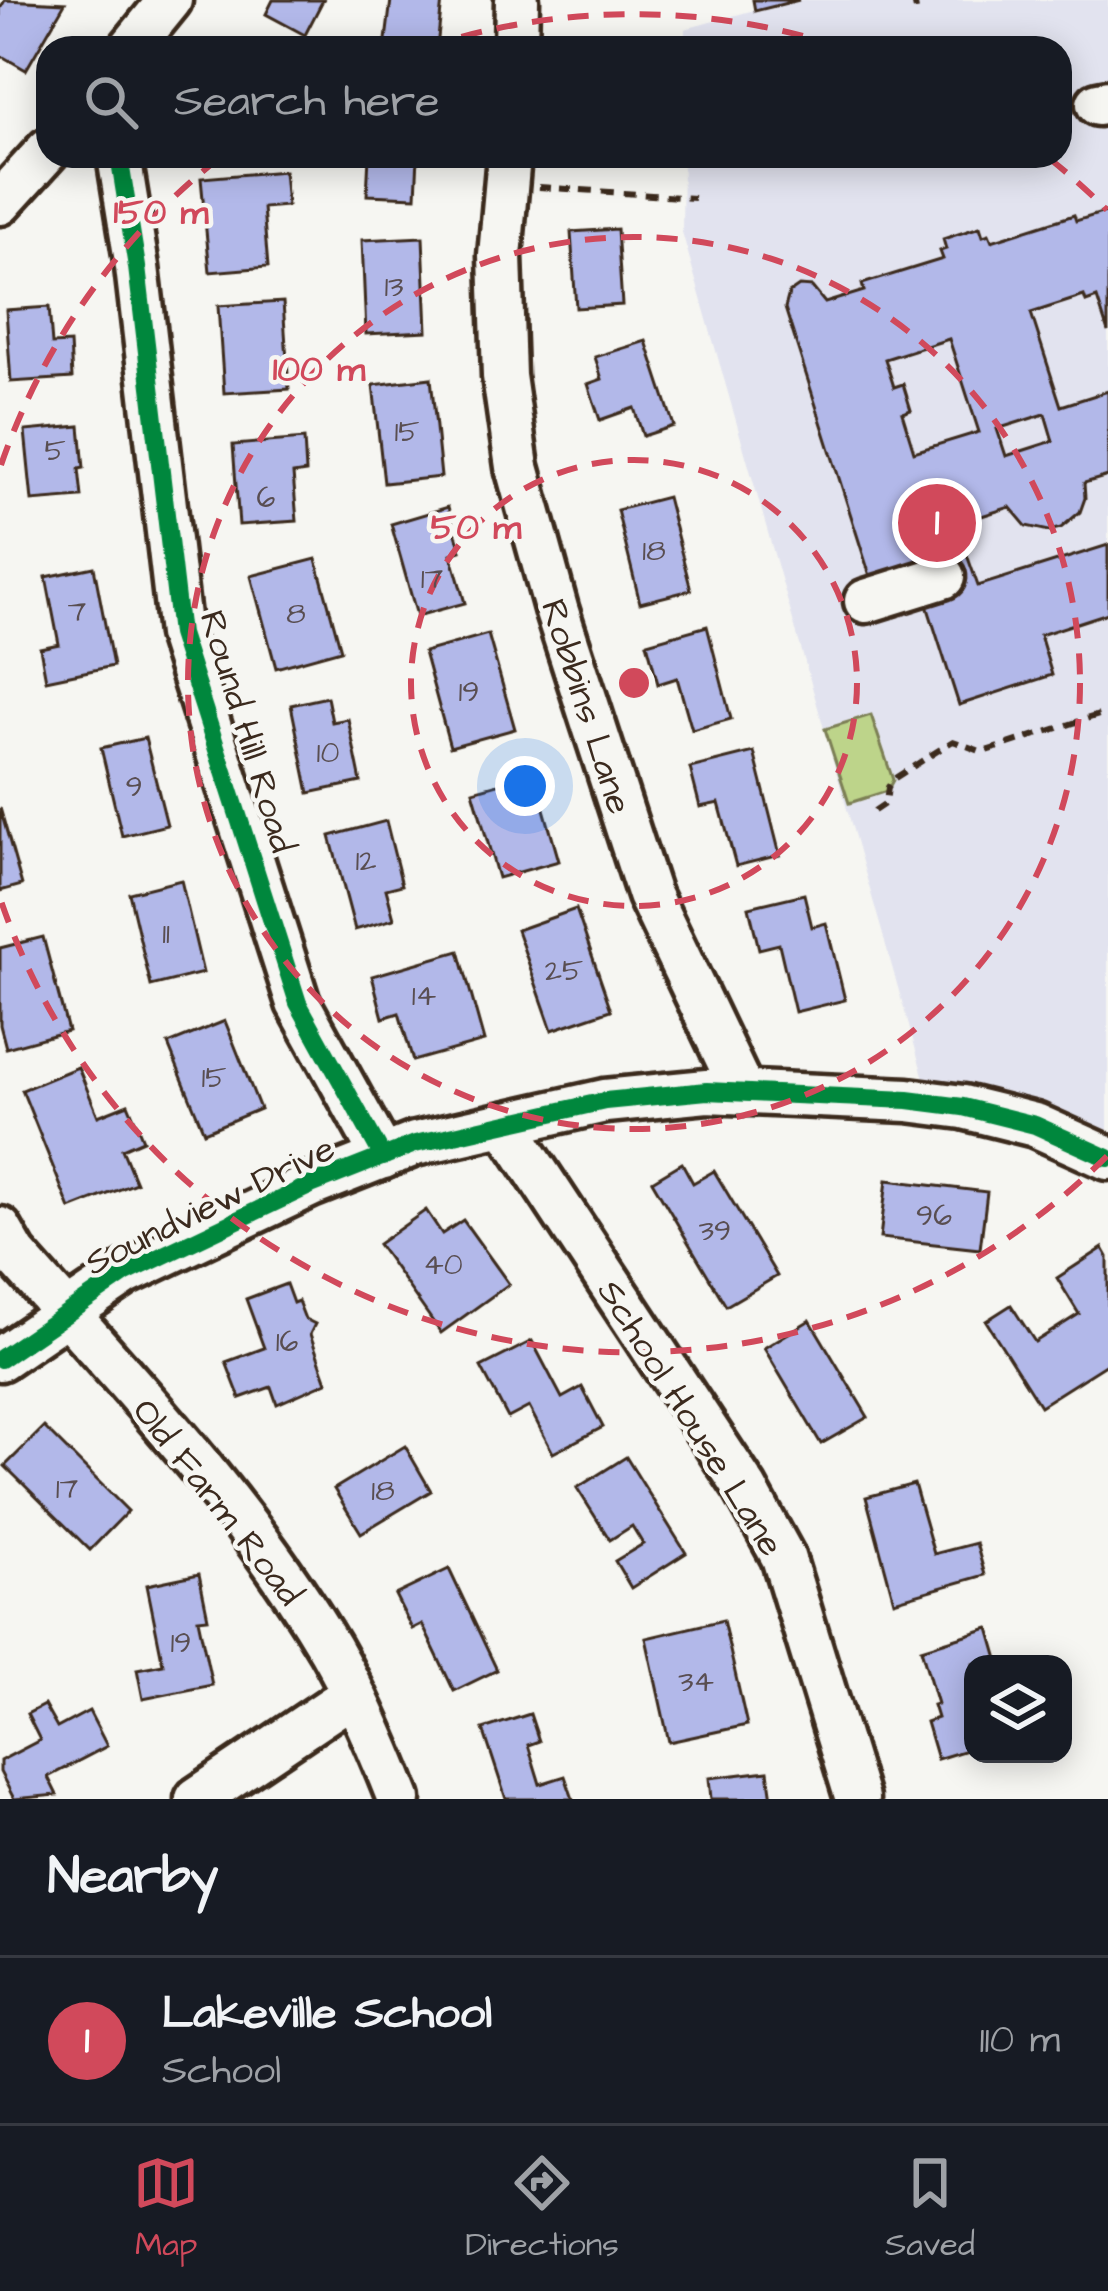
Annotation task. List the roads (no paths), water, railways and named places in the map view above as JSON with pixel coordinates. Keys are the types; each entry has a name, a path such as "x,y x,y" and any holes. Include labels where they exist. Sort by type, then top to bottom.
{"street":[{"path":"140,36 170,0"},
{"path":"516,36 517,0"},
{"path":"0,203 36,163"},
{"name":"Round Hill Road","path":"121,168 180,634 298,1003 383,1157"},
{"name":"Robbins Lane","path":"507,171 500,256 504,376 517,467 557,612 649,895 743,1092"},
{"path":"866,601 943,577"},
{"name":"Soundview Drive","path":"0,1359 126,1273 311,1184 415,1144 605,1101 707,1091 908,1100 963,1107 1035,1125 1108,1158"},
{"name":"School House Lane","path":"505,1124 745,1488 783,1557 857,1799"},
{"name":"Old Farm Road","path":"0,1229 14,1255 277,1567 330,1649 399,1799"},
{"path":"197,1799 353,1694"}],"place":[{"name":"Lakeville School","path":"937,523"}]}
